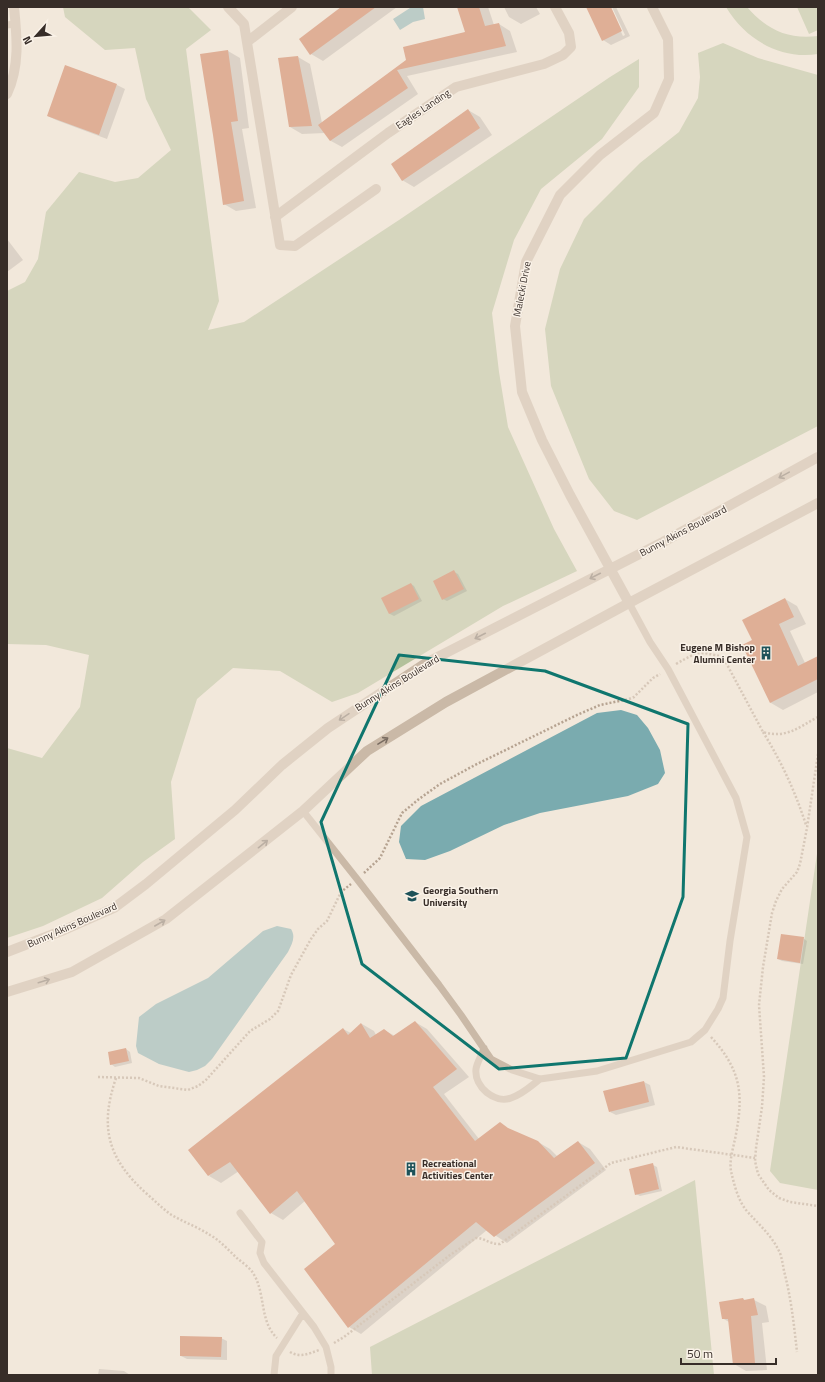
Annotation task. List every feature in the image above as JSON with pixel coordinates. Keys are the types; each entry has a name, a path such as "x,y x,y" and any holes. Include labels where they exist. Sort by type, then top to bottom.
{"street":[{"path":"7,94 12,84 18,48 11,24 14,7"},
{"path":"228,7 244,24 280,245 295,246 376,189"},
{"path":"247,42 292,7"},
{"name":"Eagles Landing","path":"275,217 388,133 456,86 544,64 563,55 571,47 569,33 555,7"},
{"name":"Malecki Drive","path":"629,602 570,495 542,440 522,392 515,326 526,262 560,195 600,155 654,113 669,79 668,39 652,7"},
{"name":"Bunny Akins Boulevard","path":"7,952 64,930 114,908 146,884 235,810 282,765 328,728 426,663 663,542 818,457"},
{"path":"7,992 72,972 166,920 303,811 367,751 446,702 629,602 818,503"}],"lane":[{"path":"303,811 452,1003 491,1060 512,1070 540,1079 597,1071 691,1042 705,1030 723,998 730,941 747,837 736,798 668,669 650,642 629,602"},
{"path":"484,1048 476,1069 478,1081 487,1093 499,1100 510,1099 525,1092 540,1079"},
{"path":"240,1213 262,1242 260,1253 264,1263 314,1327 326,1347 331,1367 331,1375"},
{"path":"274,1375 276,1356 303,1313"}],"path":[{"path":"98,1077 138,1078 159,1086 188,1090 198,1086 206,1080 250,1031 270,1019 278,1011 291,976 310,939 318,928 326,921 341,892 380,858 402,813 434,788 475,765 600,705 634,697 653,678 697,653 702,652 723,657 778,757 798,798 807,828"},
{"path":"763,732 771,734 791,732 818,717"},
{"path":"818,754 807,828 797,872 782,890 776,901 772,913 763,967 759,1005 764,1077 762,1107 756,1148 758,1174 769,1190 779,1198 790,1202 818,1206"},
{"path":"705,1030 724,1051 740,1087 740,1114 732,1155 731,1169 737,1194 745,1209 769,1234 780,1254 788,1283 797,1352"},
{"path":"116,1078 107,1113 111,1146 121,1164 131,1179 157,1203 171,1214 222,1243 253,1273 258,1285 267,1325 272,1333 297,1356 305,1355 326,1347 344,1337 450,1255 476,1238 490,1243 500,1244 611,1162 676,1146 756,1158"}],"highlighted area":[{"path":"399,655 545,671 688,724 683,897 626,1058 499,1069 362,964 321,822"}],"green space":[{"path":"63,7 188,7 211,30 186,49 219,301 208,330 244,322 639,59 639,87 602,139 541,189 514,240 492,313 499,372 508,427 554,529 577,571 503,606 358,693 332,702 280,671 233,668 197,699 171,782 175,839 143,862 102,898 43,926 7,938 7,748 42,758 80,707 89,655 46,645 7,644 7,291 25,282 38,259 46,212 79,172 115,182 138,178 171,150 146,99 135,48 105,50 65,17"},
{"path":"726,7 747,7 754,15 770,27 787,34 807,37 818,36 818,54 790,54 765,45 753,38 743,29"},
{"path":"797,7 818,7 818,30 809,34"},
{"path":"723,43 758,58 818,75 818,426 637,520 614,511 589,479 551,386 545,329 560,269 584,219 640,163 679,132 698,98 700,77 698,53"},
{"path":"818,847 818,1190 780,1183 770,1171"},
{"path":"695,1180 714,1375 372,1375 370,1347"}],"water":[{"path":"414,7 423,7 425,19 413,22 400,30 393,19"},
{"path":"621,710 637,715 648,728 660,750 665,773 658,784 628,796 540,813 504,825 450,851 425,860 406,859 399,842 401,826 421,806 597,713"},
{"path":"277,926 291,929 293,940 288,952 212,1059 205,1066 189,1072 159,1064 138,1053 136,1046 139,1017 156,1004 208,978 263,931"}],"building":[{"path":"341,7 376,7 310,55 299,39"},
{"path":"457,7 479,7 485,26 499,23 506,46 397,70 408,88 330,141 318,125 406,60 403,47 465,32"},
{"path":"586,7 611,7 622,31 602,41"},
{"path":"228,50 238,121 231,122 244,201 223,205 200,54"},
{"path":"298,56 312,126 289,127 278,58"},
{"path":"65,65 117,84 99,135 47,116"},
{"path":"468,109 480,128 402,181 391,164"},
{"path":"454,570 464,589 442,600 433,581"},
{"path":"411,583 419,599 389,614 381,598"},
{"name":"Eugene M Bishop Alumni Center","path":"785,598 794,617 779,624 798,666 818,656 818,679 770,703 742,645 752,640 742,620"},
{"path":"781,934 804,937 800,963 777,959"},
{"name":"Recreational Activities Center","path":"415,1021 457,1069 433,1087 475,1141 500,1122 508,1128 538,1141 554,1158 578,1141 595,1163 494,1237 476,1222 348,1328 304,1269 335,1244 297,1191 270,1214 230,1162 208,1176 188,1150 343,1028 348,1035 361,1023 370,1038 384,1029 393,1036"},
{"path":"126,1048 129,1061 110,1065 108,1052"},
{"path":"644,1081 649,1102 609,1112 603,1091"},
{"path":"653,1163 659,1189 635,1195 629,1169"},
{"path":"743,1298 744,1300 754,1298 758,1315 751,1316 755,1363 733,1365 728,1319 722,1319 719,1302"},
{"path":"180,1336 222,1337 221,1357 180,1356"}],"place":[{"name":"Eugene M Bishop Alumni Center","path":"766,653"},
{"name":"Georgia Southern University","path":"412,896"},
{"name":"Recreational Activities Center","path":"411,1169"}]}
